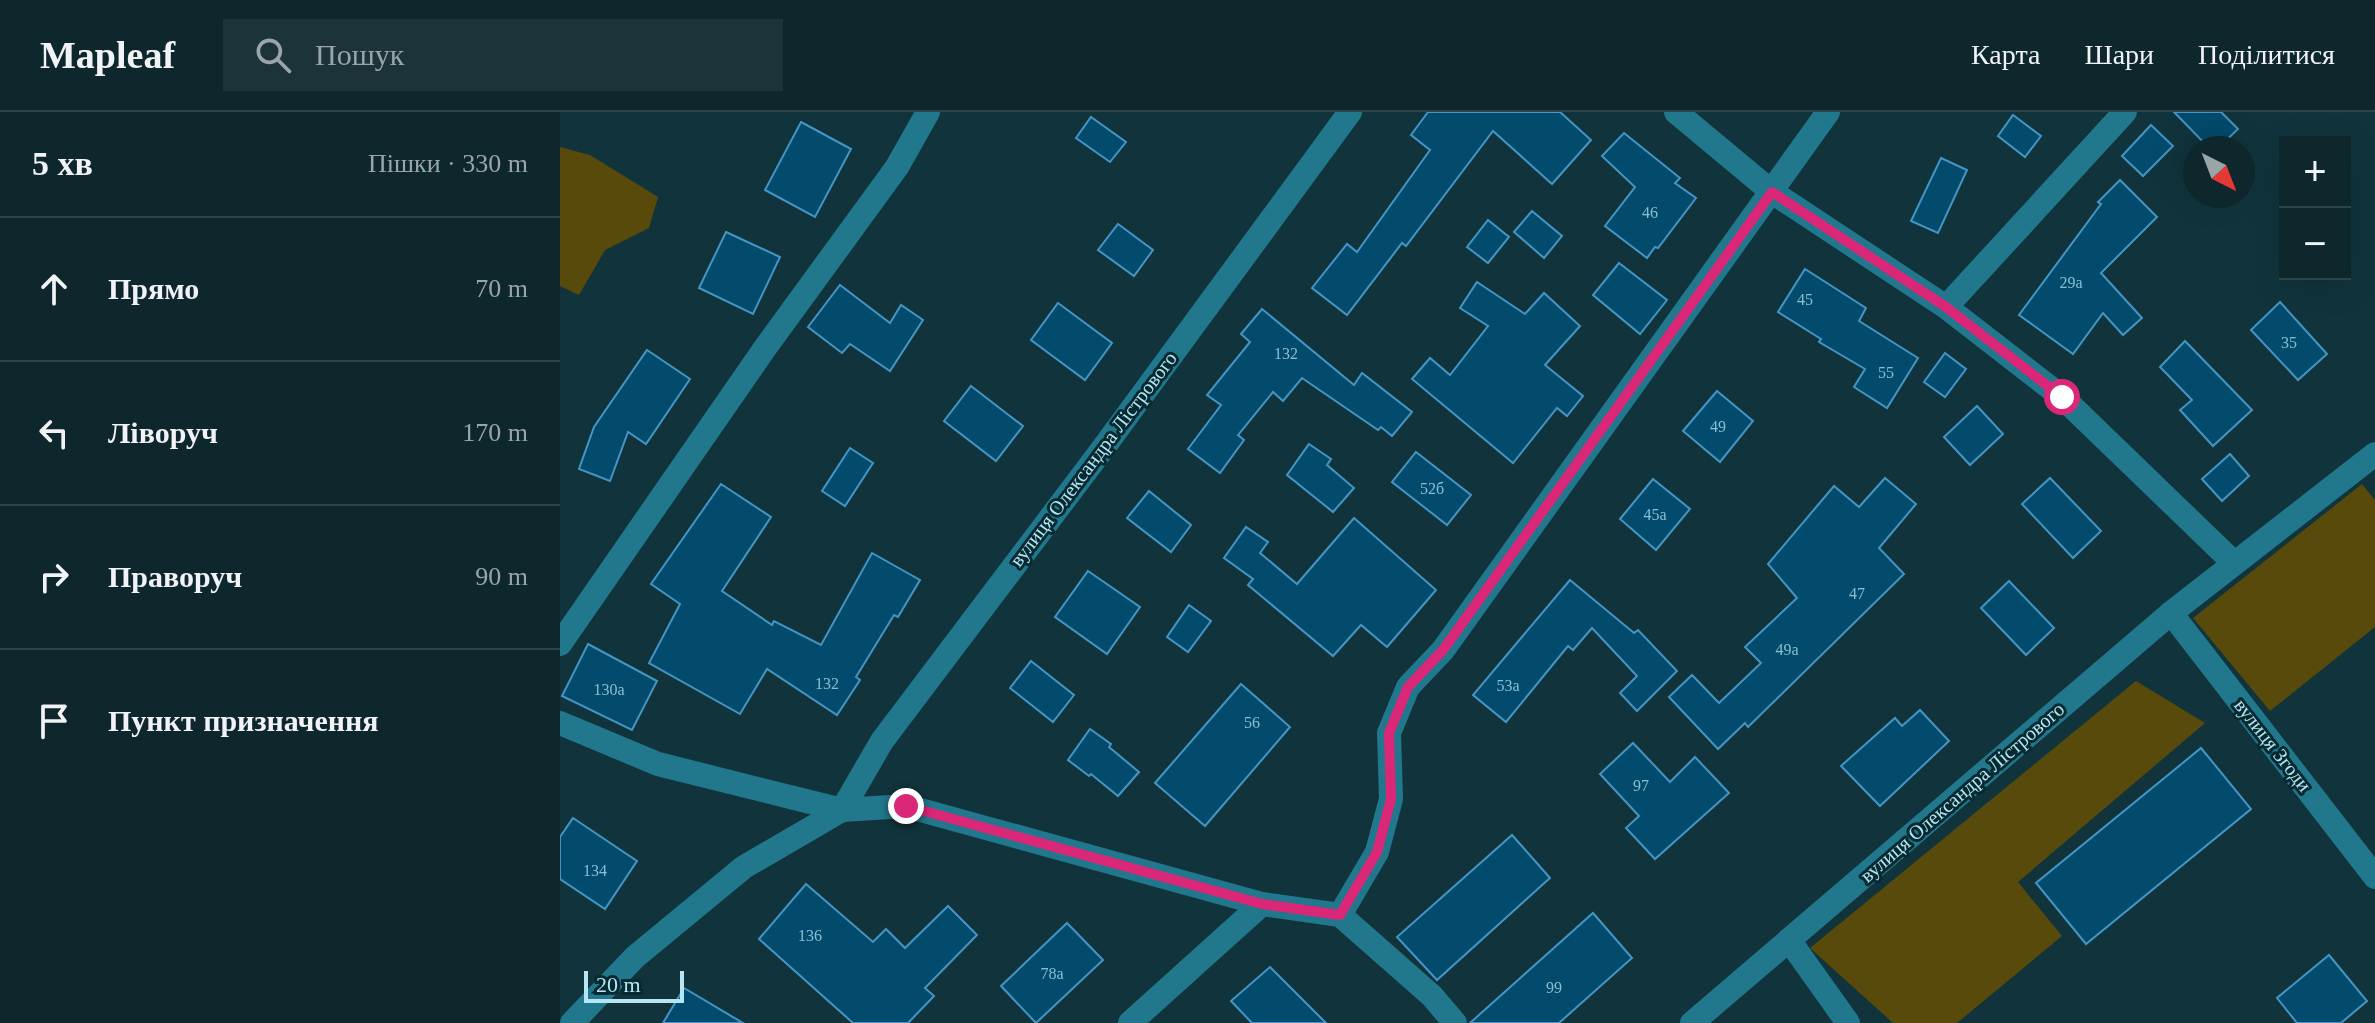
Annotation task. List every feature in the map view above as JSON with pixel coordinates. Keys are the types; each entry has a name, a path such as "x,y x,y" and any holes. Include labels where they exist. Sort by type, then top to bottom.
{"street":[{"path":"560,644 765,348 897,167 928,112"},
{"name":"вулиця Олександра Лістрового","path":"572,1023 635,957 744,867 842,810 882,741 1104,447 1350,112"},
{"path":"1676,112 1772,192 1946,307 2062,397 2234,563"},
{"path":"1455,1023 1432,996 1340,915 1377,852 1391,799 1389,733 1408,687 1443,650 1828,112"},
{"path":"1946,307 2125,112"},
{"name":"вулиця Олександра Лістрового","path":"1692,1023 2171,613 2375,454"},
{"name":"вулиця Згоди","path":"2171,613 2375,877"},
{"name":"вулиця Олександра Лістрового","path":"560,723 658,764 842,810 906,806 1262,904 1340,915"},
{"path":"1130,1023 1262,904"},
{"path":"1789,940 1848,1023"}],"shaded area":[{"path":"560,147 590,155 658,197 649,228 605,250 579,295 560,286"},
{"path":"2362,484 2375,500 2375,627 2270,711 2193,618"},
{"path":"2136,681 2205,723 2018,882 2062,936 1957,1023 1893,1023 1810,948"}],"building":[{"path":"1428,112 1560,112 1591,140 1552,184 1493,131 1406,246 1402,243 1347,315 1312,288 1347,244 1357,252 1430,150 1411,135"},
{"path":"2174,112 2221,112 2238,129 2231,136 2197,136"},
{"path":"2013,115 2041,136 2025,157 1998,136"},
{"path":"1091,117 1126,142 1110,162 1076,138"},
{"path":"801,122 851,149 815,217 765,190"},
{"path":"2151,125 2173,146 2143,176 2122,156"},
{"path":"1624,133 1680,178 1675,183 1696,198 1647,258 1605,226 1635,187 1602,156"},
{"path":"1941,158 1967,170 1938,233 1911,221"},
{"path":"2120,180 2157,217 2101,273 2142,318 2123,335 2103,313 2073,354 2019,315 2101,204 2098,202"},
{"path":"1532,211 1562,236 1544,258 1514,232"},
{"path":"1488,220 1509,237 1488,263 1467,247"},
{"path":"1118,224 1153,250 1134,276 1098,250"},
{"path":"726,232 780,257 753,314 699,288"},
{"path":"1619,263 1667,300 1640,334 1593,295"},
{"path":"1805,269 1866,308 1859,321 1918,358 1887,408 1854,387 1865,369 1819,342 1821,339 1778,312"},
{"path":"1477,282 1525,314 1544,293 1580,326 1545,365 1583,396 1567,416 1557,408 1513,463 1412,379 1430,358 1450,375 1488,326 1460,308"},
{"path":"840,285 890,323 901,305 923,320 890,371 850,344 842,353 808,327"},
{"path":"2280,302 2327,354 2298,380 2251,330"},
{"path":"1058,303 1112,343 1085,380 1031,340"},
{"path":"1262,309 1354,385 1362,373 1412,412 1392,436 1381,427 1378,430 1302,378 1283,401 1273,392 1238,435 1244,440 1220,473 1188,449 1221,405 1207,395 1250,342 1241,334"},
{"path":"2185,341 2252,410 2213,446 2180,410 2192,400 2160,367"},
{"path":"647,350 690,379 646,444 628,432 610,481 579,469 594,427"},
{"path":"1945,353 1966,369 1945,397 1924,382"},
{"path":"971,386 1023,426 996,461 944,421"},
{"path":"1717,391 1753,421 1720,462 1683,431"},
{"path":"1977,406 2003,434 1970,465 1944,437"},
{"path":"1309,444 1331,459 1327,465 1354,488 1333,512 1287,475"},
{"path":"850,448 873,463 845,506 822,491"},
{"path":"1416,452 1471,495 1447,525 1392,482"},
{"path":"2230,454 2249,476 2222,501 2202,479"},
{"path":"1885,478 1916,504 1879,548 1904,574 1748,727 1745,723 1718,749 1669,697 1692,675 1719,703 1761,663 1745,647 1797,598 1768,564 1834,486 1859,507"},
{"path":"2050,478 2101,531 2073,558 2022,504"},
{"path":"1653,479 1690,509 1656,550 1620,519"},
{"path":"721,484 771,517 722,591 772,625 774,621 821,645 872,553 920,580 898,617 894,615 856,677 860,680 837,715 767,669 740,714 649,663 680,604 651,584"},
{"path":"1149,491 1191,525 1171,552 1127,518"},
{"path":"1354,518 1436,590 1387,647 1361,625 1333,656 1248,585 1253,579 1224,558 1246,527 1268,542 1260,553 1297,584"},
{"path":"1088,571 1140,607 1107,654 1055,617"},
{"path":"1570,580 1634,633 1638,630 1677,671 1637,711 1620,693 1637,676 1592,628 1573,650 1568,646 1506,722 1473,695"},
{"path":"2009,581 2054,628 2026,655 1981,608"},
{"path":"1189,605 1211,621 1188,652 1167,637"},
{"path":"588,644 657,681 632,730 562,696"},
{"path":"1031,661 1074,695 1053,722 1010,688"},
{"path":"1241,684 1290,727 1205,826 1155,783"},
{"path":"1920,710 1949,741 1880,806 1841,766 1895,718 1902,726"},
{"path":"1090,729 1111,744 1109,747 1139,772 1118,796 1068,760"},
{"path":"1633,743 1670,782 1695,757 1729,793 1655,859 1626,828 1639,816 1600,774"},
{"path":"2201,748 2251,809 2086,944 2036,883"},
{"path":"573,818 637,861 605,909 560,879 560,837"},
{"path":"1512,835 1550,878 1437,980 1397,937"},
{"path":"806,884 873,942 886,929 905,948 948,906 977,935 925,988 934,996 908,1023 853,1023 759,939"},
{"path":"1593,913 1632,958 1559,1023 1470,1023"},
{"path":"1067,923 1103,960 1036,1023 1001,986"},
{"path":"2329,955 2367,1001 2341,1023 2297,1023 2277,998"},
{"path":"1270,967 1326,1023 1252,1023 1231,1001"},
{"path":"684,988 743,1023 663,1023"}],"route":[{"path":"906,806 1262,904 1340,915 1377,852 1391,799 1389,733 1408,687 1443,650 1772,192 1946,307 2062,397"}]}
